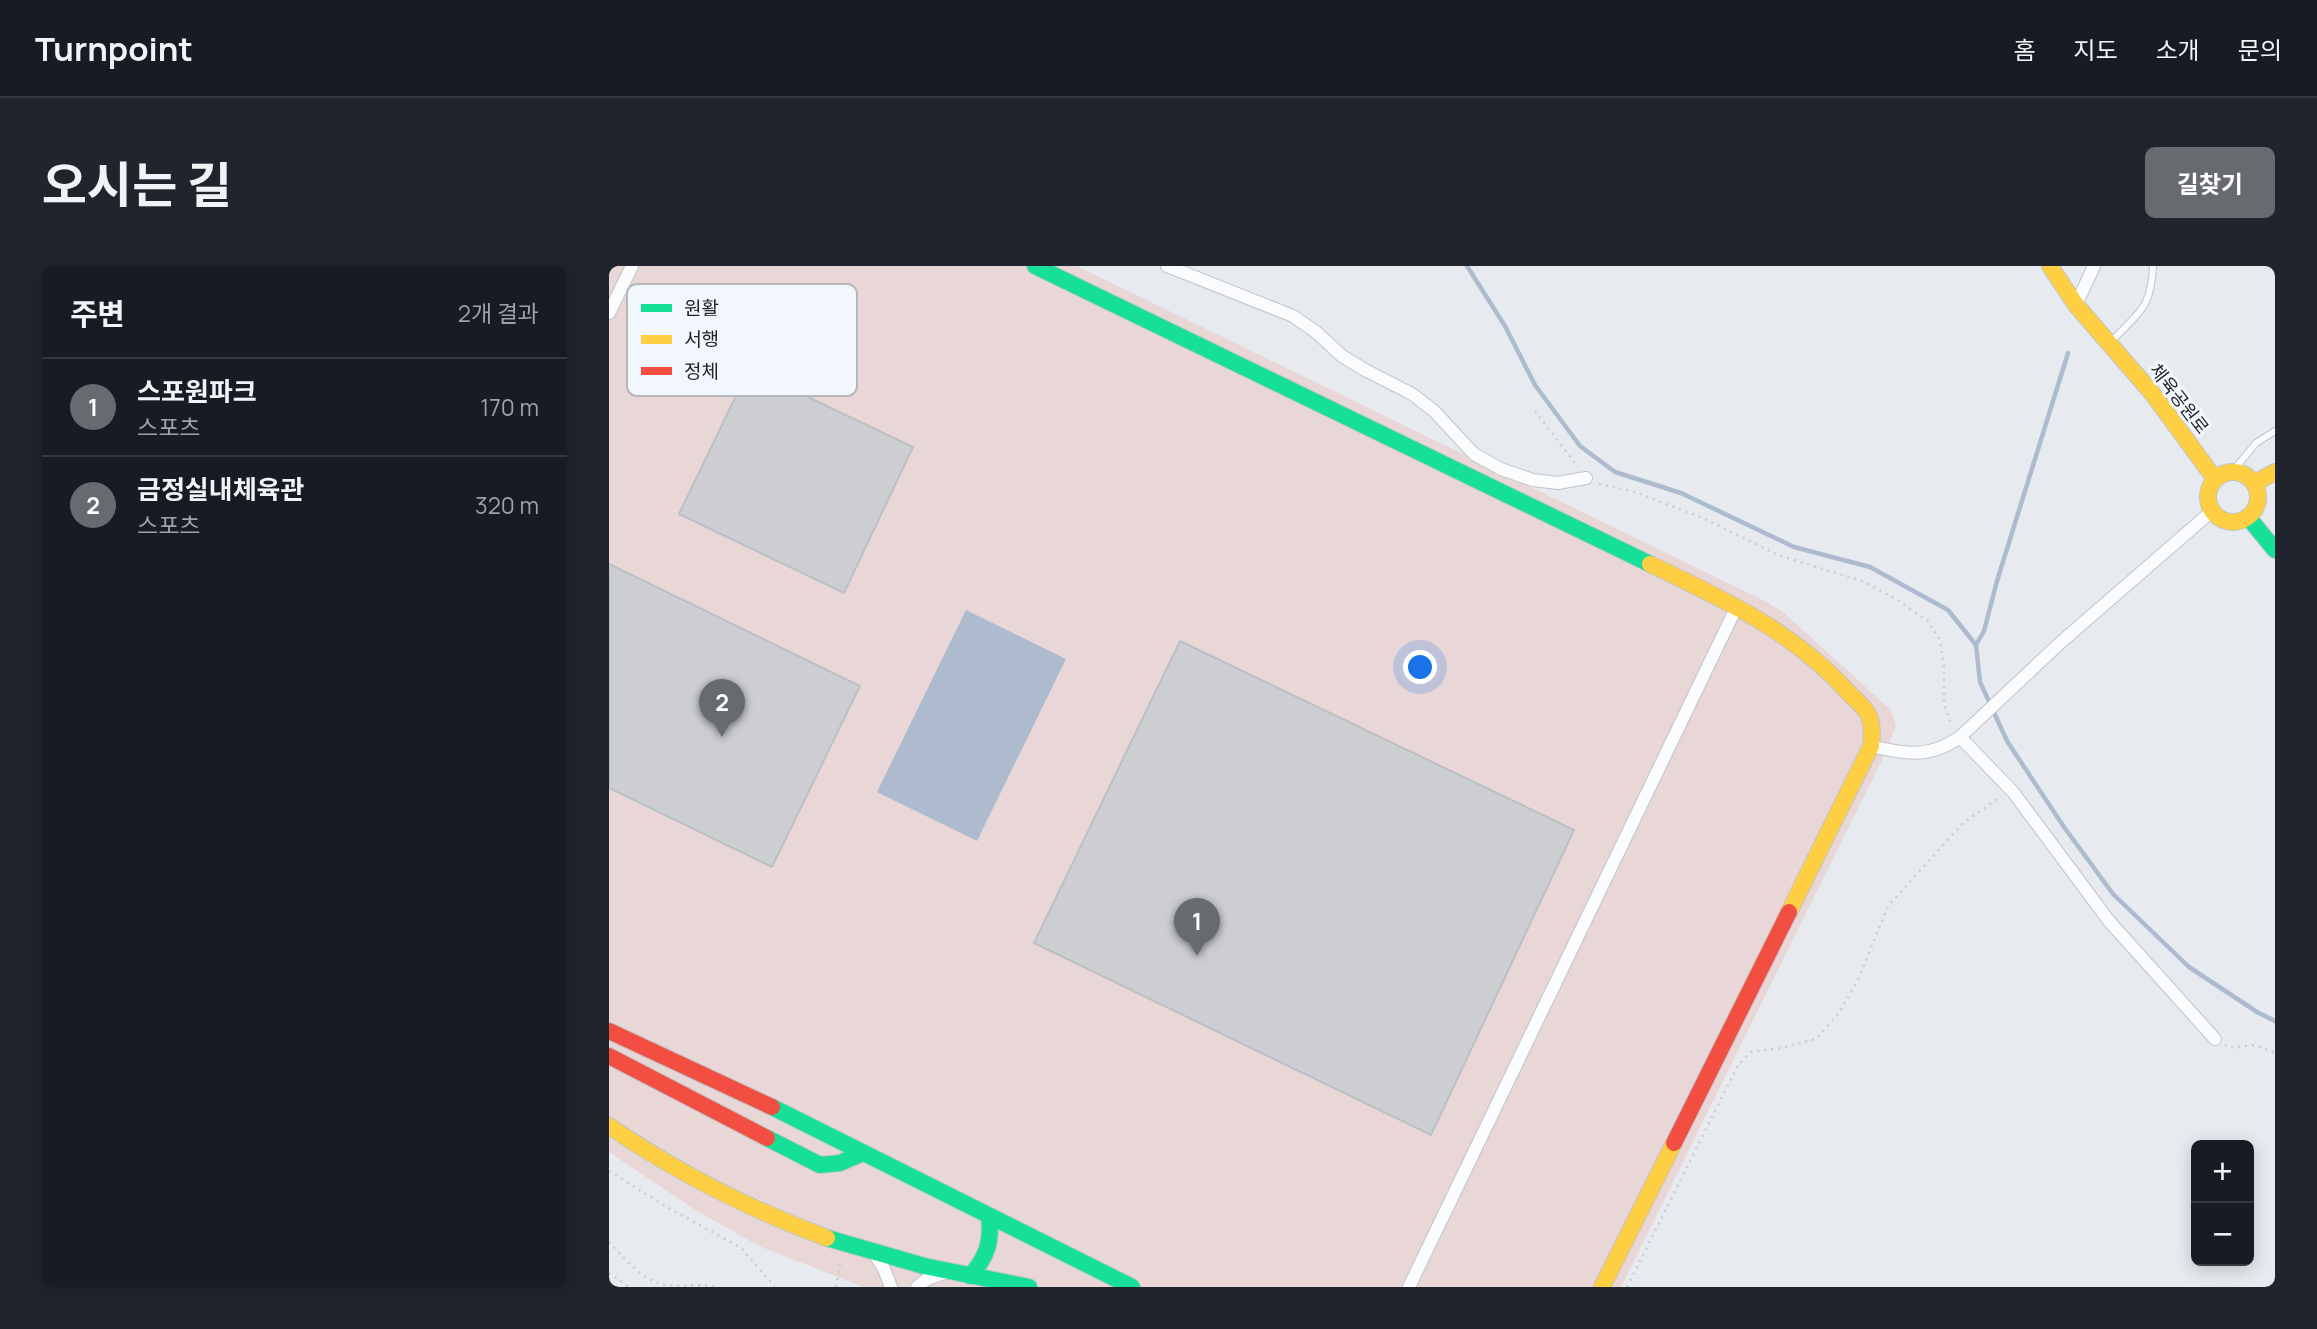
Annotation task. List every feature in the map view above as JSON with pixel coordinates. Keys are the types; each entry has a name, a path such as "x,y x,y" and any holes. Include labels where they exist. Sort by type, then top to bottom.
{"street":[{"path":"609,313 632,266"},
{"path":"1035,266 1737,606 1787,638 1831,673 1868,714 1872,729 1871,746 1602,1287"},
{"path":"1167,266 1293,316 1317,332 1342,356 1412,394 1434,411 1474,454 1501,468 1533,480 1557,484 1586,478"},
{"name":"체육공원로","path":"2050,266 2076,305 2153,393 2215,479"},
{"path":"2076,305 2094,266"},
{"path":"2233,471 2245,474 2255,483 2259,497 2249,517 2232,522 2220,519 2212,511 2208,494 2215,479 2233,471"},
{"path":"2255,483 2275,472"},
{"path":"1871,746 1906,754 1931,752 1948,746 2060,643 2212,511"},
{"path":"2249,517 2275,550"},
{"path":"1409,1287 1737,606"},
{"path":"1963,734 2008,787 2109,921 2215,1039"},
{"path":"609,1031 786,1113 1132,1287"},
{"path":"609,1056 820,1165 840,1163 863,1153"},
{"path":"609,1126 662,1161 729,1197 806,1229 874,1253 1029,1287"},
{"path":"970,1276 982,1262 992,1240 989,1217"},
{"path":"874,1253 891,1287"},
{"path":"917,1287 927,1279 949,1271"}],"lane":[{"path":"2109,344 2138,316 2146,303 2152,288 2153,266"},
{"path":"2233,471 2247,452 2275,431"}],"path":[{"path":"1535,411 1586,478 1593,482 1632,491 1703,518 1779,555 1863,581 1894,597 1928,621 1940,640 1944,667 1944,704 1950,724 1963,734"},
{"path":"1627,1287 1738,1065 1751,1052 1782,1048 1816,1039 1839,1013 1858,979 1888,906 1962,824 1999,798 2008,787"},
{"path":"2215,1039 2230,1048 2254,1045 2275,1053"},
{"path":"609,1171 741,1248 775,1287"},
{"path":"609,1242 649,1280 665,1285 701,1283 717,1287"},
{"path":"836,1287 842,1256"},
{"path":"609,1273 629,1287"}],"shaded area":[{"path":"609,266 1077,266 1767,602 1784,613 1891,710 1896,726 1882,760 1621,1287 863,1287 759,1246 697,1211 609,1152"}],"water":[{"path":"966,610 1066,659 977,841 877,792"}],"building":[{"path":"736,396 806,396 913,447 844,593 679,514"},
{"path":"609,564 860,686 772,867 609,788"},
{"path":"1180,641 1574,830 1431,1135 1034,943"}],"waterway":[{"path":"1467,266 1505,326 1535,385 1580,446 1615,472 1681,493 1794,547 1870,567 1948,610 1976,645 1980,682 2007,741 2064,827 2113,894 2189,967 2275,1021"},
{"path":"1976,645 1984,631 2068,353"}],"traffic: fast":[{"path":"1035,266 1650,564"},
{"path":"2248,517 2275,550"},
{"path":"772,1107 1132,1287"},
{"path":"767,1138 820,1165 840,1163 863,1153"},
{"path":"970,1276 987,1249 989,1217"},
{"path":"827,1238 924,1266 1029,1287"}],"traffic: slow":[{"path":"2050,266 2076,305 2152,393 2215,479"},
{"path":"2233,472 2251,479 2258,497 2251,515 2233,522 2215,515 2208,497 2215,479 2233,472"},
{"path":"2255,483 2275,472"},
{"path":"1650,564 1729,603 1780,633 1826,670 1864,708 1870,718 1871,746 1789,912"},
{"path":"609,1126 715,1189 827,1238"},
{"path":"1602,1287 1674,1143"}],"traffic: jam":[{"path":"1674,1143 1789,912"},
{"path":"609,1031 772,1107"},
{"path":"609,1056 767,1138"}],"place":[{"name":"금정실내체육관","path":"722,737"},
{"name":"스포원파크","path":"1197,956"}]}
